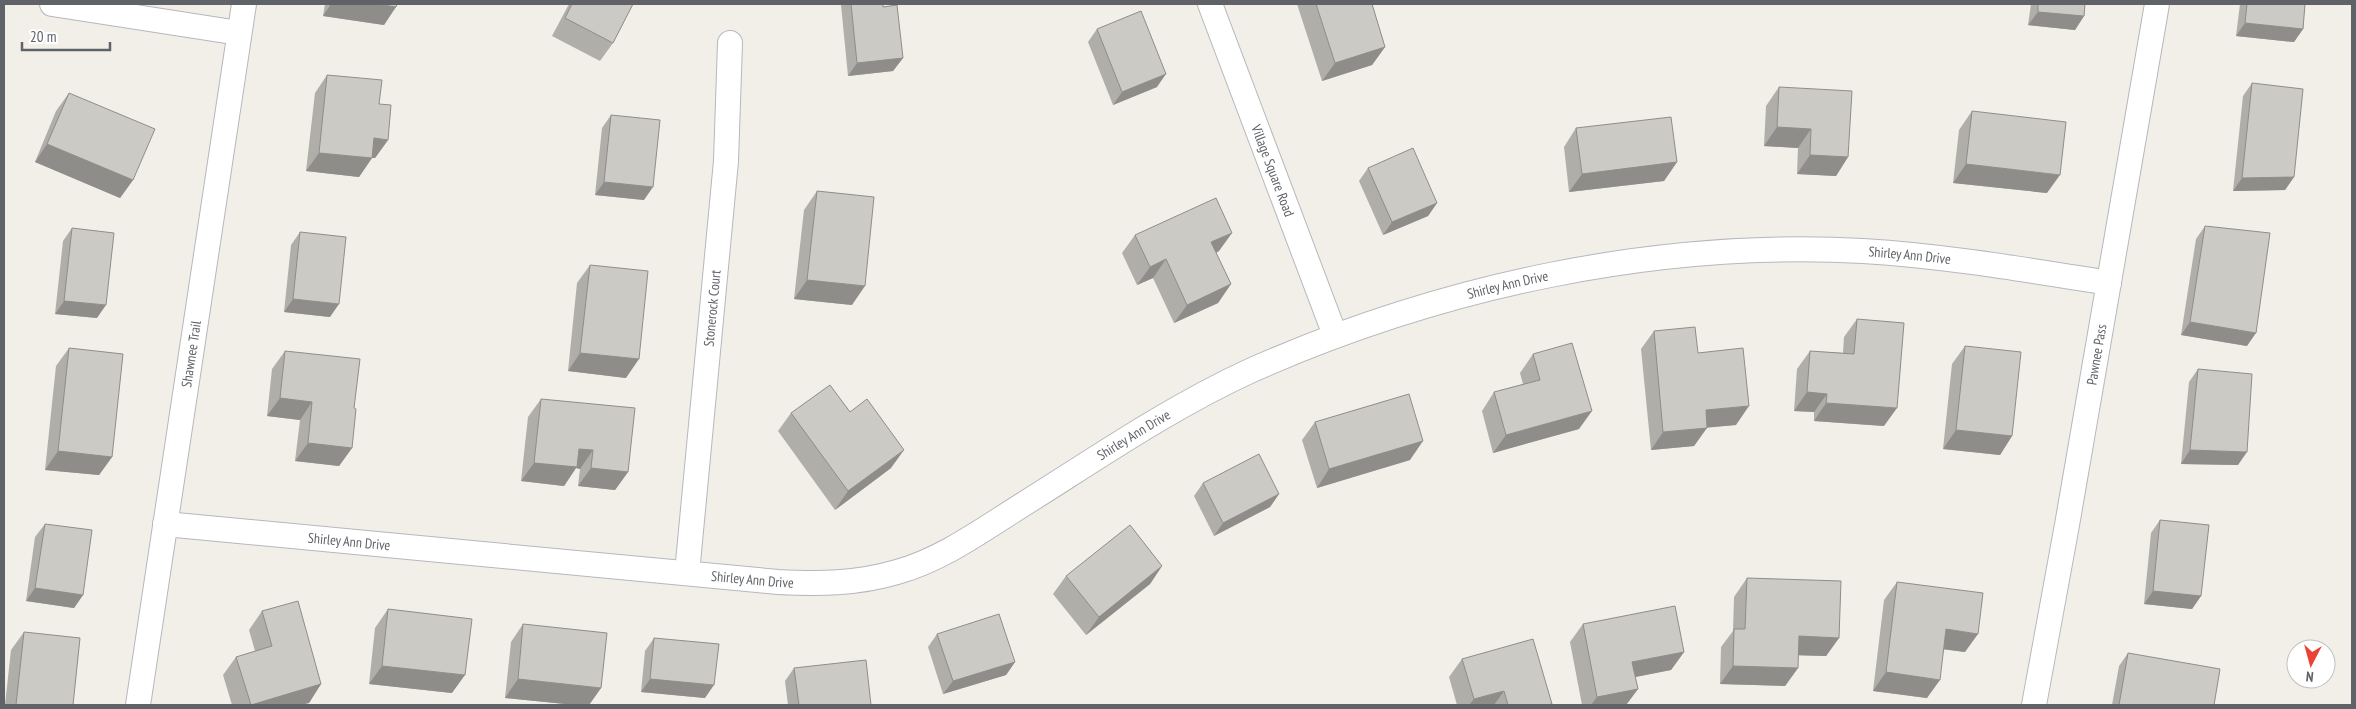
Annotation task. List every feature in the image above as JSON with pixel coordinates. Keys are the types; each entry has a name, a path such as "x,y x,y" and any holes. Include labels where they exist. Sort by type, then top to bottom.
{"street":[{"path":"52,4 239,33"},
{"name":"Shawnee Trail","path":"138,705 244,4"},
{"name":"Village Square Road","path":"1210,4 1335,335"},
{"name":"Pawnee Pass","path":"2034,705 2157,4"},
{"name":"Stonerock Court","path":"686,573 726,161 730,43"},
{"name":"Shirley Ann Drive","path":"165,524 819,584 859,581 899,572 949,551 1149,425 1249,372 1335,335 1402,313 1497,287 1592,267 1686,255 1787,250 1864,251 1998,265 2108,282"}],"building":[{"path":"377,4 397,4 396,7"},
{"path":"572,4 633,4 613,43 565,18"},
{"path":"851,4 883,4 883,7 897,5 903,58 857,63"},
{"path":"1316,4 1372,4 1385,47 1335,63"},
{"path":"2038,4 2085,4 2084,16 2038,12"},
{"path":"2247,4 2305,4 2303,29 2245,23"},
{"path":"1141,11 1166,74 1122,92 1097,29"},
{"path":"327,75 382,80 379,104 391,105 388,140 374,138 372,158 319,153"},
{"path":"2252,83 2303,89 2294,177 2242,178"},
{"path":"1779,87 1852,91 1848,157 1810,155 1811,129 1777,127"},
{"path":"69,93 155,129 133,180 47,144"},
{"path":"1972,111 2066,122 2060,175 1966,164"},
{"path":"611,115 660,120 653,187 604,182"},
{"path":"1671,117 1677,162 1582,174 1576,128"},
{"path":"1413,148 1437,203 1392,222 1368,168"},
{"path":"817,191 874,197 865,286 807,280"},
{"path":"1216,198 1232,233 1211,242 1231,284 1187,305 1166,259 1150,267 1135,235"},
{"path":"2205,226 2270,233 2256,333 2190,322"},
{"path":"72,228 114,233 106,305 64,301"},
{"path":"300,232 346,237 339,304 293,299"},
{"path":"590,265 648,271 639,359 580,353"},
{"path":"1857,319 1904,323 1897,408 1826,403 1827,394 1807,392 1810,351 1854,354"},
{"path":"1695,327 1698,353 1743,348 1749,406 1706,410 1707,428 1663,432 1654,331"},
{"path":"1572,343 1592,411 1506,435 1494,392 1540,380 1533,354"},
{"path":"1965,346 2021,352 2012,436 1956,430"},
{"path":"69,348 123,354 112,457 58,451"},
{"path":"285,351 360,359 354,408 356,409 352,448 308,443 312,402 280,398"},
{"path":"2198,369 2252,374 2247,452 2190,450"},
{"path":"830,385 850,412 867,399 904,450 848,491 791,413"},
{"path":"1409,394 1423,441 1329,469 1315,422"},
{"path":"541,399 635,408 628,472 591,468 593,450 579,449 577,467 534,463"},
{"path":"1259,454 1279,494 1223,523 1203,483"},
{"path":"2160,520 2209,525 2201,596 2153,591"},
{"path":"45,524 92,530 83,595 35,588"},
{"path":"1130,525 1162,566 1099,617 1066,576"},
{"path":"1747,578 1841,581 1839,638 1799,636 1798,668 1733,666 1734,629 1745,629"},
{"path":"1897,582 1983,593 1978,634 1946,629 1940,680 1886,672"},
{"path":"298,601 321,684 251,705 236,657 272,646 262,611"},
{"path":"1675,606 1684,652 1632,662 1638,689 1597,697 1583,624"},
{"path":"388,609 472,619 465,675 382,666"},
{"path":"999,614 1015,662 953,681 937,634"},
{"path":"523,624 607,633 601,688 518,679"},
{"path":"24,632 80,638 73,705 16,705"},
{"path":"654,638 719,644 714,685 650,679"},
{"path":"1533,639 1552,704 1508,705 1504,691 1474,699 1462,659"},
{"path":"2128,653 2220,669 2214,705 2119,705"},
{"path":"866,660 871,705 799,705 794,668"}]}
